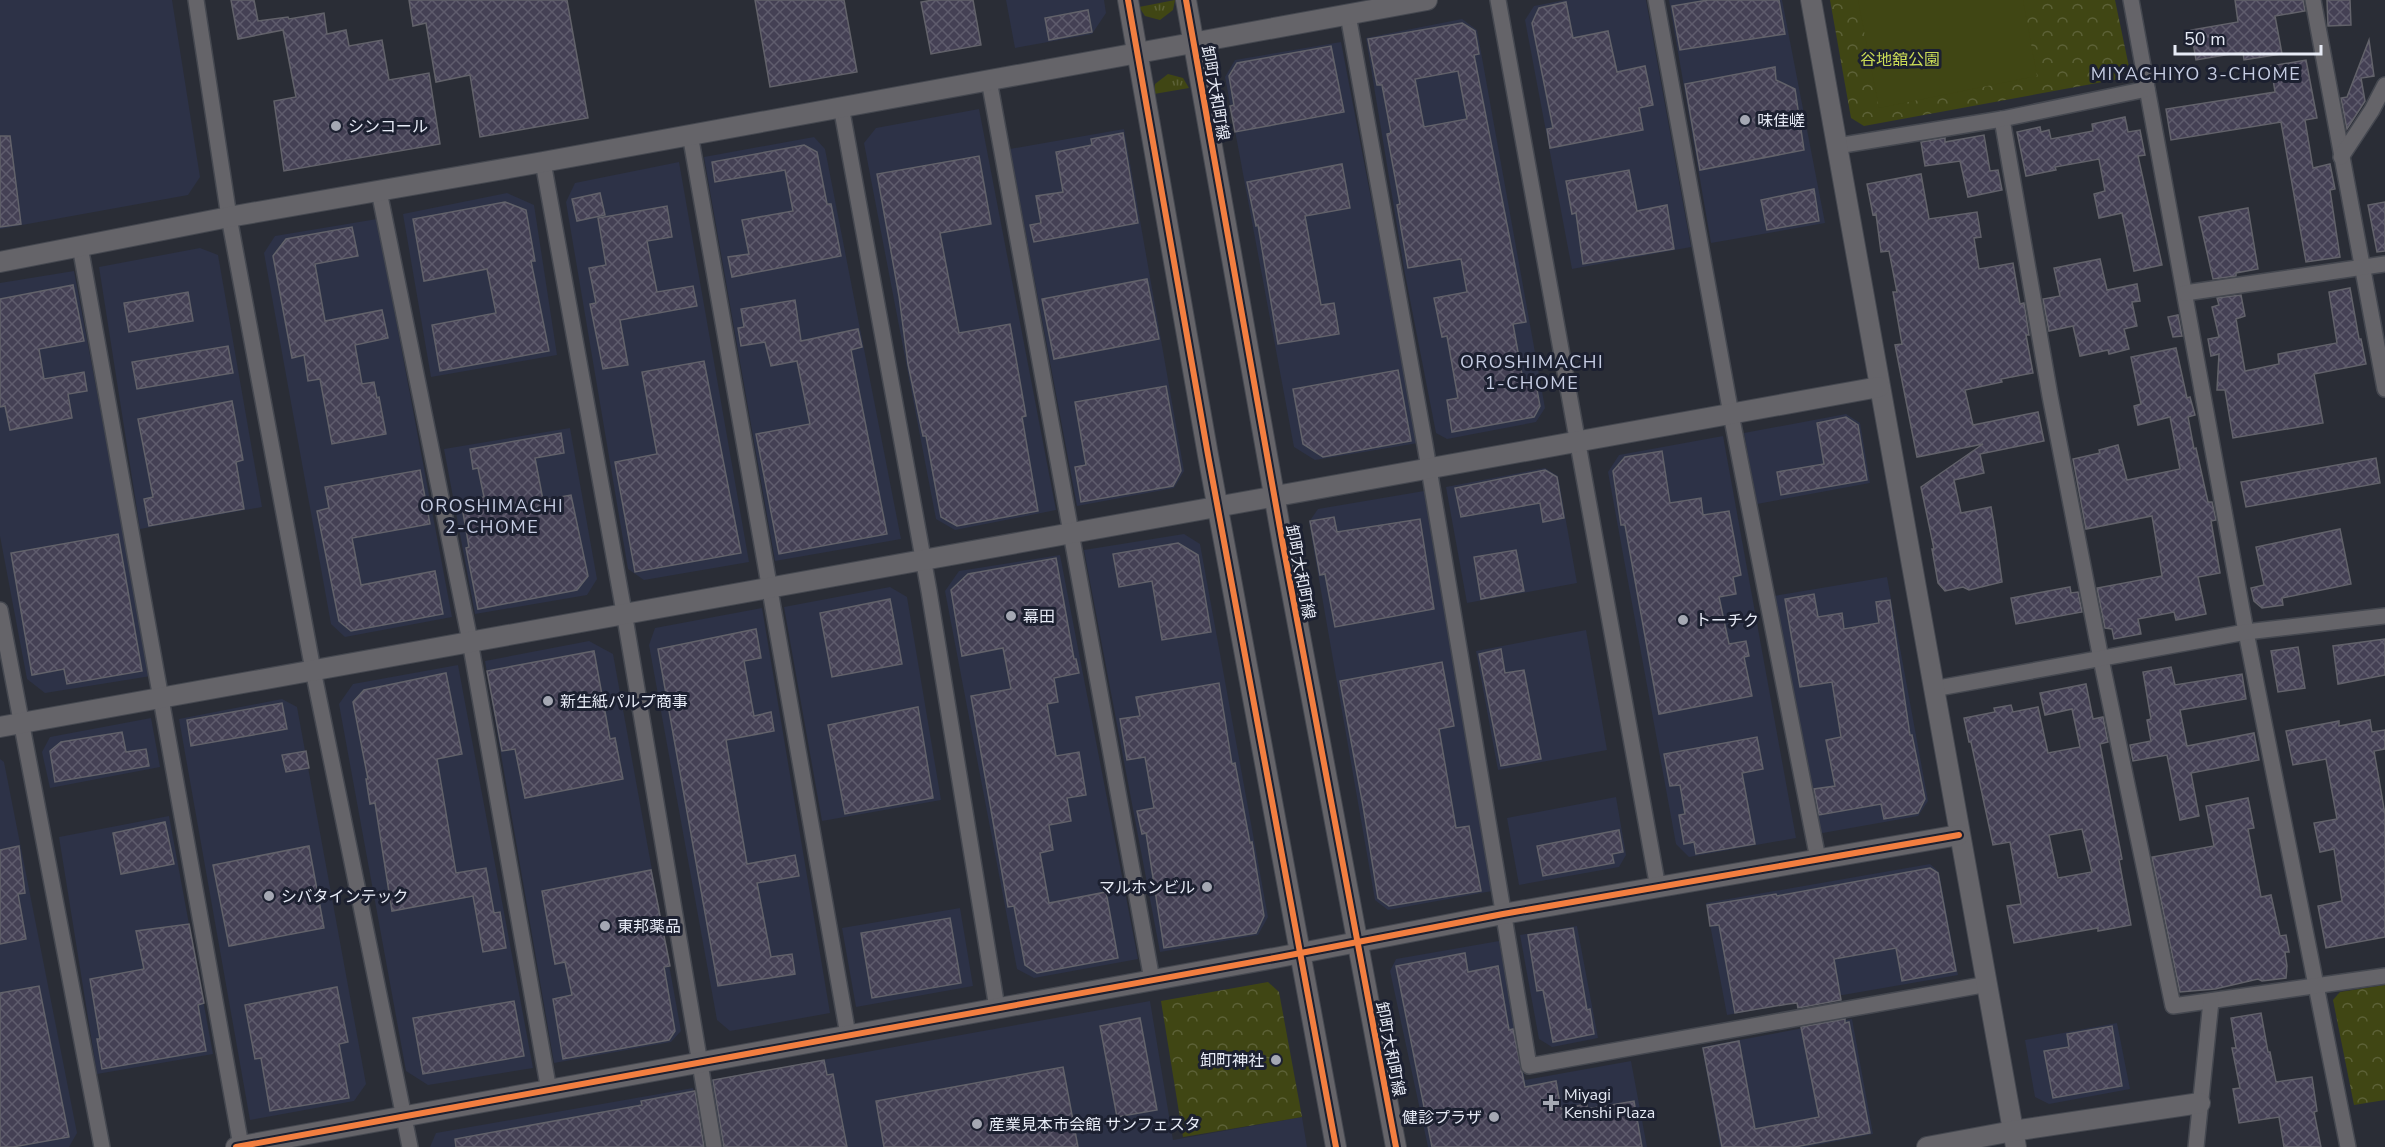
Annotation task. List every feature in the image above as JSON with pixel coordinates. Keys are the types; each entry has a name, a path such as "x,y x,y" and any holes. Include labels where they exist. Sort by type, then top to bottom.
{"street":[{"path":"196,0 229,217 313,670 410,1147"},
{"path":"1128,0 1336,1147"},
{"name":"卸町大和町線","path":"1186,0 1274,496 1396,1147"},
{"path":"0,262 229,217 543,162 1427,0"},
{"path":"1498,0 1658,888"},
{"path":"1656,0 1731,414 1818,859"},
{"path":"1811,0 2015,1139"},
{"path":"2131,0 2246,632 2348,1147"},
{"path":"2313,0 2385,389"},
{"path":"1348,15 1429,468 1529,1066 1988,984"},
{"path":"989,80 1152,980"},
{"path":"2341,157 2372,110 2385,85"},
{"path":"1837,146 2002,119 2147,89"},
{"path":"841,106 924,560 997,1008"},
{"path":"2002,119 2050,396 2100,659 2173,1006 2385,976"},
{"path":"690,134 848,1035"},
{"path":"543,162 624,612 714,1147"},
{"path":"379,191 470,641 549,1091"},
{"path":"80,246 162,697 239,1147 1358,943 1503,914 1959,835"},
{"path":"2185,293 2385,264"},
{"path":"0,727 624,612 1879,387"},
{"path":"0,610 102,1147"},
{"path":"1933,689 2246,632 2385,616"},
{"path":"2196,1147 2211,1001"},
{"path":"1927,1147 2015,1139 2200,1102"}],"shaded area":[{"path":"0,0 172,0 200,177 188,195 0,229"},
{"path":"1006,0 1104,0 1106,13 1092,34 1015,48"},
{"path":"1565,0 1646,0 1691,247 1572,269 1525,20 1534,6"},
{"path":"1669,0 1782,0 1825,223 1711,243"},
{"path":"1462,19 1477,30 1545,408 1536,422 1447,439 1436,433 1405,274 1366,38"},
{"path":"1341,42 1418,443 1315,460 1294,447 1225,77 1235,60"},
{"path":"979,109 1056,510 955,530 936,519 864,143 876,128"},
{"path":"1124,129 1184,471 1174,488 1077,506 1010,149"},
{"path":"814,137 825,149 901,539 775,561 704,157"},
{"path":"679,162 749,562 644,580 628,569 566,202 575,183"},
{"path":"507,193 534,205 557,355 431,377 403,214"},
{"path":"377,219 452,617 345,637 331,624 264,253 275,236"},
{"path":"200,248 218,255 262,507 140,529 99,267"},
{"path":"74,271 151,676 45,693 27,679 0,536 0,283"},
{"path":"1846,414 1860,423 1870,483 1757,504 1744,433"},
{"path":"570,428 597,579 587,595 475,614 444,449"},
{"path":"1723,436 1796,838 1689,857 1676,844 1608,472 1619,455"},
{"path":"1545,468 1558,476 1577,583 1467,603 1446,487"},
{"path":"1424,491 1492,891 1388,910 1375,900 1309,522 1318,509"},
{"path":"1184,534 1200,544 1268,917 1258,935 1160,952 1084,550"},
{"path":"1060,555 1138,959 1034,978 1017,969 945,591 959,571"},
{"path":"1887,577 1928,801 1918,816 1817,834 1774,596"},
{"path":"890,587 907,597 941,800 822,821 784,607"},
{"path":"762,608 830,1013 730,1031 717,1020 649,645 655,628"},
{"path":"1586,630 1607,750 1498,770 1476,651"},
{"path":"589,641 613,654 681,1031 671,1042 554,1063 485,661"},
{"path":"458,665 533,1068 428,1085 406,1071 339,704 353,684"},
{"path":"282,699 297,707 366,1084 354,1101 250,1120 179,719"},
{"path":"151,718 160,767 50,788 42,752 50,737"},
{"path":"0,759 4,762 77,1133 69,1147 0,1147"},
{"path":"1616,797 1626,855 1619,867 1519,885 1507,818"},
{"path":"169,816 213,1054 97,1074 59,837"},
{"path":"1930,864 1939,872 1958,975 1727,1015 1706,903"},
{"path":"960,908 973,986 856,1007 842,928"},
{"path":"1577,926 1598,1038 1552,1047 1539,1039 1520,935"},
{"path":"1499,941 1525,1080 1631,1061 1647,1147 1428,1147 1390,971 1396,959"},
{"path":"1150,1001 1173,1140 1302,1117 1307,1147 722,1147 710,1080"},
{"path":"1852,1019 1873,1134 1806,1147 1720,1147 1702,1047"},
{"path":"2117,1023 2130,1089 2049,1104 2035,1097 2025,1040"},
{"path":"693,1088 704,1147 430,1147 436,1133"}],"green space":[{"path":"1175,0 1173,10 1160,20 1145,16 1139,7"},
{"name":"谷地舘公園","path":"1830,0 2115,0 2129,67 2119,79 1864,126 1851,118"},
{"path":"1858,0 2023,0 2037,76 1879,108"},
{"path":"1168,74 1183,78 1189,88 1154,94 1155,84"},
{"path":"1268,982 1279,992 1302,1117 1183,1137 1161,1001"},
{"path":"2385,985 2385,1100 2354,1105 2333,1000 2340,992"}],"building":[{"path":"231,0 254,0 258,21 324,13 327,34 346,30 349,46 382,40 389,80 429,73 440,144 284,171 274,101 296,97 283,30 238,39"},
{"path":"409,0 567,0 588,118 480,137 470,75 436,82 426,23 413,26"},
{"path":"755,0 844,0 857,72 770,87"},
{"path":"973,0 981,45 931,54 921,2"},
{"path":"1708,0 1779,0 1785,34 1680,50 1672,6"},
{"path":"2235,0 2303,0 2305,11 2275,16 2282,54 2244,60 2243,52 2196,60 2191,30 2238,22"},
{"path":"2327,0 2350,0 2351,25 2328,26"},
{"path":"1566,2 1573,38 1608,31 1617,72 1645,66 1653,105 1639,108 1643,130 1550,148 1547,129 1553,128 1532,23 1539,8"},
{"path":"1088,10 1092,32 1049,40 1045,18"},
{"path":"1462,23 1475,31 1479,54 1474,55 1526,322 1513,324 1524,386 1536,384 1540,406 1534,417 1452,432 1447,400 1458,398 1447,336 1442,337 1434,298 1467,292 1461,259 1408,268 1397,205 1400,204 1387,134 1391,133 1382,85 1377,85 1368,39","holes":["1458,71 1467,119 1424,127 1415,79"]},
{"path":"2369,40 2374,76 2361,78 2365,101 2347,129 2341,98 2347,97"},
{"path":"1331,46 1344,112 1235,132 1230,106 1234,105 1229,76 1237,63"},
{"path":"2306,60 2317,118 2305,120 2313,168 2330,164 2335,189 2330,190 2340,257 2306,262 2281,122 2171,140 2166,109 2275,92 2271,66"},
{"name":"味佳嵯","path":"1775,67 1776,80 1795,89 1804,150 1700,170 1685,84"},
{"path":"2125,117 2128,132 2140,130 2145,155 2138,156 2162,265 2134,271 2122,213 2099,218 2094,194 2105,191 2099,159 2055,167 2056,170 2026,176 2017,132 2040,127 2041,132 2049,130 2051,139 2093,131 2092,124"},
{"path":"1123,133 1138,223 1034,242 1030,225 1041,223 1036,196 1063,192 1056,152 1092,145 1091,139"},
{"path":"1984,135 1990,171 1998,170 2002,190 1968,197 1960,161 1925,166 1921,142 1945,138 1945,142"},
{"path":"0,136 10,136 21,224 0,227"},
{"path":"804,145 817,152 827,204 831,204 841,256 732,277 728,257 749,254 742,220 793,211 785,170 715,182 712,162"},
{"path":"979,156 991,224 940,233 959,333 1010,324 1026,416 1022,417 1038,511 957,526 941,517 926,436 923,436 908,364 899,296 877,174"},
{"path":"1342,164 1350,208 1305,216 1321,305 1334,303 1339,334 1278,344 1258,225 1256,226 1247,182"},
{"path":"1629,170 1637,211 1667,205 1674,249 1583,264 1576,213 1572,214 1566,181"},
{"path":"1921,174 1929,219 1977,212 1981,237 1974,238 1979,269 2013,263 2020,304 2024,303 2029,335 2026,335 2033,373 2001,379 2002,382 1965,390 1973,425 2038,412 2044,441 1980,454 1984,473 1954,480 1961,513 1991,507 1995,530 2002,582 1969,590 1963,587 1945,591 1938,583 1932,549 1934,549 1921,487 1983,444 1917,457 1895,345 1902,344 1893,292 1897,292 1889,251 1881,252 1876,214 1873,215 1867,184"},
{"path":"1814,189 1819,221 1767,230 1761,200"},
{"path":"600,193 605,215 577,221 572,199"},
{"path":"505,202 526,210 535,261 531,261 549,351 440,371 432,325 496,313 487,269 424,281 413,219"},
{"path":"2385,202 2385,251 2377,252 2368,205"},
{"path":"667,206 672,237 647,241 657,292 693,286 697,306 620,320 628,365 603,369 590,304 596,303 589,268 606,265 598,218"},
{"path":"2248,208 2258,269 2236,273 2236,276 2213,279 2199,217"},
{"path":"352,227 358,256 315,264 325,321 382,310 388,338 355,345 362,384 374,382 386,434 332,444 320,379 308,381 304,355 292,358 273,256 286,239"},
{"path":"2100,259 2107,290 2137,284 2140,301 2132,302 2137,326 2124,329 2129,349 2109,354 2108,350 2080,356 2073,326 2049,331 2043,299 2060,296 2054,268"},
{"path":"1147,279 1159,339 1054,359 1042,299"},
{"path":"73,285 84,341 39,349 44,379 84,372 87,391 68,394 72,418 10,430 5,406 0,407 0,299"},
{"path":"2350,288 2366,364 2314,374 2323,423 2233,438 2225,390 2217,390 2219,354 2211,356 2208,339 2219,337 2212,307 2219,305 2217,298 2241,295 2245,316 2236,319 2245,371 2279,364 2278,354 2337,343 2329,292"},
{"path":"188,292 193,321 129,332 124,303"},
{"path":"795,300 801,341 858,329 862,347 851,350 887,534 779,554 756,434 810,424 797,361 771,366 765,342 741,346 738,328 744,327 741,309"},
{"path":"2178,315 2182,336 2173,337 2168,317"},
{"path":"228,346 233,373 137,389 132,362"},
{"path":"2176,348 2187,398 2190,397 2195,415 2188,417 2194,449 2196,448 2208,502 2212,502 2216,520 2211,521 2220,573 2198,577 2206,614 2176,620 2174,612 2138,619 2141,634 2114,639 2112,629 2105,628 2097,588 2162,576 2152,516 2086,529 2073,459 2100,453 2099,450 2118,445 2127,480 2180,469 2170,417 2138,425 2134,406 2141,404 2131,357"},
{"path":"704,361 741,553 635,572 615,462 657,454 642,372"},
{"path":"1398,370 1411,441 1323,457 1303,444 1293,389"},
{"path":"1166,386 1181,471 1173,486 1081,502 1075,467 1086,465 1075,402"},
{"path":"232,401 243,460 236,462 244,509 149,526 144,499 153,497 138,419"},
{"path":"1846,417 1858,425 1867,480 1781,495 1777,472 1824,464 1817,423"},
{"path":"561,433 564,453 535,458 543,500 571,495 588,576 577,590 478,609 466,548 469,547 461,501 484,497 478,468 473,469 470,449"},
{"path":"1662,451 1670,503 1701,498 1703,515 1729,511 1741,575 1733,577 1736,594 1719,597 1729,644 1746,641 1749,656 1744,657 1752,696 1659,714 1625,525 1621,525 1613,471 1625,457"},
{"path":"2376,458 2380,483 2246,507 2241,482"},
{"path":"420,470 430,524 352,538 361,585 435,571 443,614 351,631 339,621 317,511 329,508 325,487"},
{"path":"1545,470 1557,477 1564,518 1543,522 1540,503 1461,517 1455,488"},
{"path":"1334,517 1337,532 1420,519 1434,609 1335,627 1325,574 1320,575 1310,521"},
{"path":"2340,529 2351,584 2282,598 2283,605 2262,608 2254,601 2251,588 2264,585 2256,547"},
{"path":"118,534 142,671 67,684 64,669 32,675 11,553"},
{"path":"1178,543 1198,555 1211,632 1162,640 1152,581 1119,587 1113,554"},
{"path":"1516,550 1524,591 1481,599 1474,557"},
{"path":"1056,558 1074,659 1076,659 1079,673 1054,678 1058,702 1047,704 1056,756 1079,752 1086,795 1067,798 1071,821 1049,825 1053,850 1040,853 1049,903 1106,892 1118,958 1037,973 1025,965 1014,906 1008,907 971,696 1011,689 1003,648 962,656 951,590 968,574"},
{"path":"2070,587 2071,593 2078,592 2082,612 2016,624 2011,598"},
{"path":"1814,594 1818,617 1842,613 1844,629 1879,623 1876,602 1890,600 1910,735 1912,735 1925,799 1918,813 1884,819 1881,804 1819,815 1814,789 1835,786 1826,740 1841,737 1832,682 1800,687 1785,599"},
{"path":"890,599 902,664 832,677 820,613"},
{"path":"756,629 761,658 744,661 754,716 771,712 774,731 726,740 747,864 795,855 799,876 757,883 771,957 792,954 795,974 718,986 658,649"},
{"path":"2385,639 2385,675 2338,684 2333,646"},
{"path":"2298,647 2305,688 2278,692 2271,651"},
{"path":"1501,649 1505,673 1524,670 1541,759 1501,766 1479,654"},
{"name":"新生紙パルプ商事","path":"594,651 610,739 615,738 623,779 525,798 515,749 502,751 487,671"},
{"path":"1442,662 1454,726 1439,729 1456,828 1469,826 1481,891 1389,906 1378,898 1340,681"},
{"path":"2171,667 2175,685 2242,674 2246,699 2180,710 2187,746 2254,733 2259,760 2191,773 2199,816 2180,820 2167,755 2133,761 2130,745 2151,741 2147,720 2151,719 2143,672"},
{"path":"446,673 462,754 437,759 456,873 486,868 494,913 500,912 506,948 483,952 473,896 392,911 375,803 370,804 366,779 368,779 353,702 364,690"},
{"path":"1219,683 1232,764 1235,763 1250,843 1252,842 1264,916 1256,933 1164,948 1146,833 1142,834 1137,811 1154,808 1145,757 1127,760 1120,719 1140,716 1136,697"},
{"path":"2086,684 2093,719 2103,717 2108,742 2100,744 2122,859 2119,860 2131,925 2098,931 2098,928 2014,943 2007,906 2021,904 2010,842 1993,845 1964,718 1995,712 1994,708 2011,705 2013,712 2038,707 2048,753 2080,747 2072,709 2045,715 2040,693","holes":["2082,829 2092,872 2058,878 2049,835"]},
{"path":"282,703 287,729 191,746 187,720"},
{"path":"918,707 933,798 845,814 828,725"},
{"path":"2370,720 2372,732 2385,730 2385,749 2374,751 2385,814 2385,937 2326,948 2318,906 2342,901 2334,849 2320,852 2314,823 2337,819 2326,759 2293,765 2286,731 2339,721 2339,726"},
{"path":"122,732 126,752 146,749 149,766 55,782 50,751 61,742"},
{"path":"1757,737 1763,769 1742,773 1755,844 1696,854 1694,842 1684,844 1679,815 1685,814 1680,785 1670,786 1664,754"},
{"path":"306,751 309,768 286,772 282,755"},
{"path":"2248,798 2254,828 2248,829 2261,897 2271,895 2280,936 2286,935 2289,952 2285,952 2286,978 2262,981 2258,979 2215,989 2180,992 2152,857 2214,846 2206,806"},
{"path":"165,822 174,864 121,874 113,833"},
{"path":"1619,830 1623,852 1612,854 1614,863 1543,876 1537,846"},
{"path":"19,846 25,893 18,894 26,939 0,944 0,850"},
{"name":"シバタインテック","path":"309,846 324,928 229,946 213,865"},
{"path":"1930,868 1938,873 1956,971 1902,981 1896,948 1834,959 1841,1000 1798,1008 1797,1003 1735,1013 1719,925 1710,926 1707,905 1776,894 1777,896"},
{"path":"651,870 670,966 664,967 675,1031 669,1040 563,1059 553,999 572,995 565,962 555,964 542,891"},
{"path":"950,918 961,983 872,998 861,933"},
{"path":"189,924 204,1003 198,1005 206,1051 102,1069 97,1039 100,1039 90,979 144,969 136,931"},
{"path":"1573,928 1587,1010 1590,1009 1594,1034 1553,1042 1543,990 1537,991 1528,935"},
{"path":"1465,953 1468,972 1498,966 1509,1030 1513,1029 1525,1087 1556,1081 1561,1109 1587,1104 1587,1109 1634,1101 1642,1147 1432,1147 1396,966"},
{"path":"39,986 69,1137 13,1147 0,1147 0,993"},
{"path":"337,987 348,1042 339,1044 349,1098 270,1111 261,1058 255,1059 245,1005"},
{"path":"514,1001 524,1056 423,1074 413,1018"},
{"path":"2261,1013 2276,1082 2312,1077 2317,1111 2314,1112 2321,1147 2284,1147 2279,1117 2239,1123 2233,1089 2240,1088 2232,1048 2236,1048 2231,1018"},
{"path":"1140,1018 1157,1110 1117,1117 1100,1026"},
{"path":"1845,1019 1845,1023 1849,1022 1870,1133 1795,1147 1722,1147 1703,1048 1739,1041 1755,1129 1819,1117 1801,1027"},
{"path":"2112,1026 2122,1086 2053,1098 2044,1051 2069,1047 2067,1034"},
{"path":"824,1060 827,1075 833,1074 847,1147 724,1147 713,1080"},
{"name":"産業見本市会館 サンフェスタ","path":"1063,1067 1078,1147 884,1147 876,1101"},
{"path":"695,1091 704,1147 456,1147 455,1139 642,1105 641,1101"}],"cycle path":[{"path":"1128,0 1208,455 1336,1147"},
{"path":"1186,0 1283,545 1396,1147"},
{"path":"236,1147 1280,957 1503,914 1959,835"}],"place":[{"name":"味佳嵯","path":"1745,120"},
{"name":"シンコール","path":"336,126"},
{"name":"幕田","path":"1011,616"},
{"name":"トーチク","path":"1683,620"},
{"name":"新生紙パルプ商事","path":"548,701"},
{"name":"マルホンビル","path":"1207,887"},
{"name":"シバタインテック","path":"269,896"},
{"name":"東邦薬品","path":"605,926"},
{"name":"卸町神社","path":"1276,1060"},
{"name":"Miyagi Kenshi Plaza","path":"1551,1103"},
{"name":"健診プラザ","path":"1494,1117"},
{"name":"産業見本市会館 サンフェスタ","path":"977,1124"}],"district":[{"name":"MIYACHIYO 3-CHOME","path":"2196,74"},
{"name":"OROSHIMACHI 1-CHOME","path":"1532,372"},
{"name":"OROSHIMACHI 2-CHOME","path":"492,516"}]}
